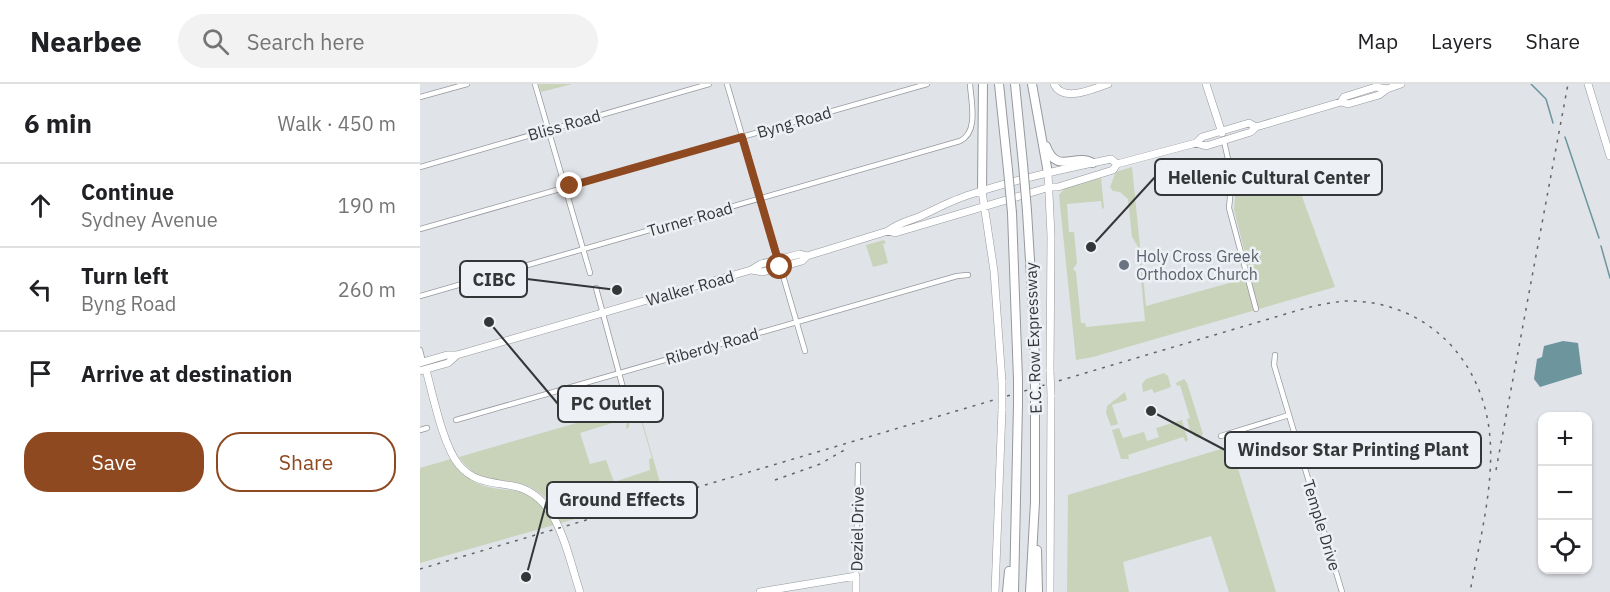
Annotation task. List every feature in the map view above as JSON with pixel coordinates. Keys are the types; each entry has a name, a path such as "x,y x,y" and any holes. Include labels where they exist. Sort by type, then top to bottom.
{"highway":[{"path":"982,191 983,84"},
{"name":"E.C. Row Expressway","path":"999,84 1012,213 1018,380 1014,592"},
{"name":"E.C. Row Expressway","path":"1015,84 1035,326 1035,502 1030,592"},
{"path":"1032,84 1048,173"},
{"path":"1038,120 1047,150 1053,159 1063,162 1088,160 1093,163"},
{"path":"1035,502 1038,592"},
{"path":"1007,592 1015,523"}],"main road":[{"path":"1054,84 1057,90 1069,94 1108,84"},
{"path":"1206,84 1224,141"},
{"name":"Walker Road","path":"1341,102 1344,97 1362,87 1387,88 1401,84"},
{"path":"1588,84 1610,156"},
{"path":"1362,87 1365,99"},
{"name":"Walker Road","path":"1196,143 1206,146 1224,141 1251,132 1256,127 1341,102 1348,104 1379,95 1387,88"},
{"name":"Walker Road","path":"888,231 895,232 1050,187 1058,187 1113,170 1117,164 1196,143 1202,137 1249,123 1256,127"},
{"name":"Walker Road","path":"423,371 448,363 457,356 751,270 763,272 779,263 802,261 807,256 888,231 897,224 920,217 943,204 982,191 1111,159 1117,164"},
{"path":"1048,173 1050,187 1051,396 1050,592"},
{"path":"982,191 994,271 1002,381 995,592"},
{"name":"Walker Road","path":"422,362 447,355 457,356"},
{"path":"423,371 449,447 457,463 485,483 515,486 530,491 541,499 555,518 580,592"},
{"path":"760,592 856,576"},
{"name":"Deziel Drive","path":"856,576 856,592"}],"street":[{"path":"420,97 467,84"},
{"path":"535,84 590,273"},
{"name":"Bliss Road","path":"420,167 709,84"},
{"path":"727,84 805,351"},
{"name":"Byng Road","path":"420,229 927,84"},
{"name":"Turner Road","path":"420,296 960,141 966,138 972,129 970,84"},
{"path":"1224,141 1232,177 1229,208 1256,309"},
{"name":"Riberdy Road","path":"456,420 957,276 968,275"},
{"path":"596,288 626,399"},
{"path":"420,350 423,371"},
{"name":"Temple Drive","path":"1275,355 1274,365 1342,592"},
{"path":"1221,436 1289,415"},
{"path":"420,430 427,428"},
{"name":"Deziel Drive","path":"856,576 858,465"}],"green space":[{"path":"539,84 572,84 541,92"},
{"path":"1132,167 1146,306 1251,277 1234,210 1235,196 1267,190 1292,169 1335,287 1076,360 1059,195 1065,188 1101,178 1104,208 1102,209 1101,201 1067,204 1069,232 1074,232 1077,263 1073,269 1076,272 1081,323 1085,323 1086,327 1145,321 1138,247 1132,237 1128,199 1110,187 1116,172"},
{"path":"884,240 888,263 873,267 866,245"},
{"path":"1164,373 1168,376 1171,387 1154,393 1152,389 1143,392 1142,384 1146,379"},
{"path":"1184,379 1203,434 1200,438 1194,436 1190,431 1187,419 1190,418 1180,385 1177,386 1176,383"},
{"path":"1125,392 1127,400 1112,405 1118,424 1111,426 1106,413 1107,406"},
{"path":"638,406 663,493 561,523 548,501 536,490 509,481 492,480 480,476 468,468 459,457 625,409 622,420 580,433 590,464 606,460 614,482 650,470 649,459 652,458 640,417 629,420 629,427 626,429 628,409"},
{"path":"1182,420 1188,440 1186,442 1183,437 1128,455 1129,459 1121,459 1112,430 1119,428 1123,438 1144,432 1147,441 1159,437 1156,428"},
{"path":"1231,446 1276,592 1229,592 1211,536 1123,562 1129,592 1067,592 1068,495"},
{"path":"451,459 465,475 479,484 529,495 544,506 554,525 420,563 420,468"}],"water":[{"path":"1563,341 1578,343 1582,374 1540,387 1534,379 1537,359 1542,357 1544,346"}],"waterway":[{"path":"1531,84 1546,99 1553,123"},
{"path":"1565,137 1599,238"},
{"path":"1601,246 1610,278"}],"railway":[{"path":"1496,470 1568,84"},
{"path":"420,569 1306,308 1346,301 1375,303 1401,311 1425,323 1446,340 1463,360 1476,384 1485,410 1491,457 1485,515 1470,592"},
{"path":"775,480 820,464 848,448"}],"place":[{"name":"Hellenic Cultural Center","path":"1091,247"},
{"name":"Holy Cross Greek Orthodox Church","path":"1124,265"},
{"name":"CIBC","path":"617,290"},
{"name":"PC Outlet","path":"489,322"},
{"name":"Windsor Star Printing Plant","path":"1151,411"},
{"name":"Ground Effects","path":"526,577"}],"route":[{"path":"570,186 742,137 780,267"}]}
